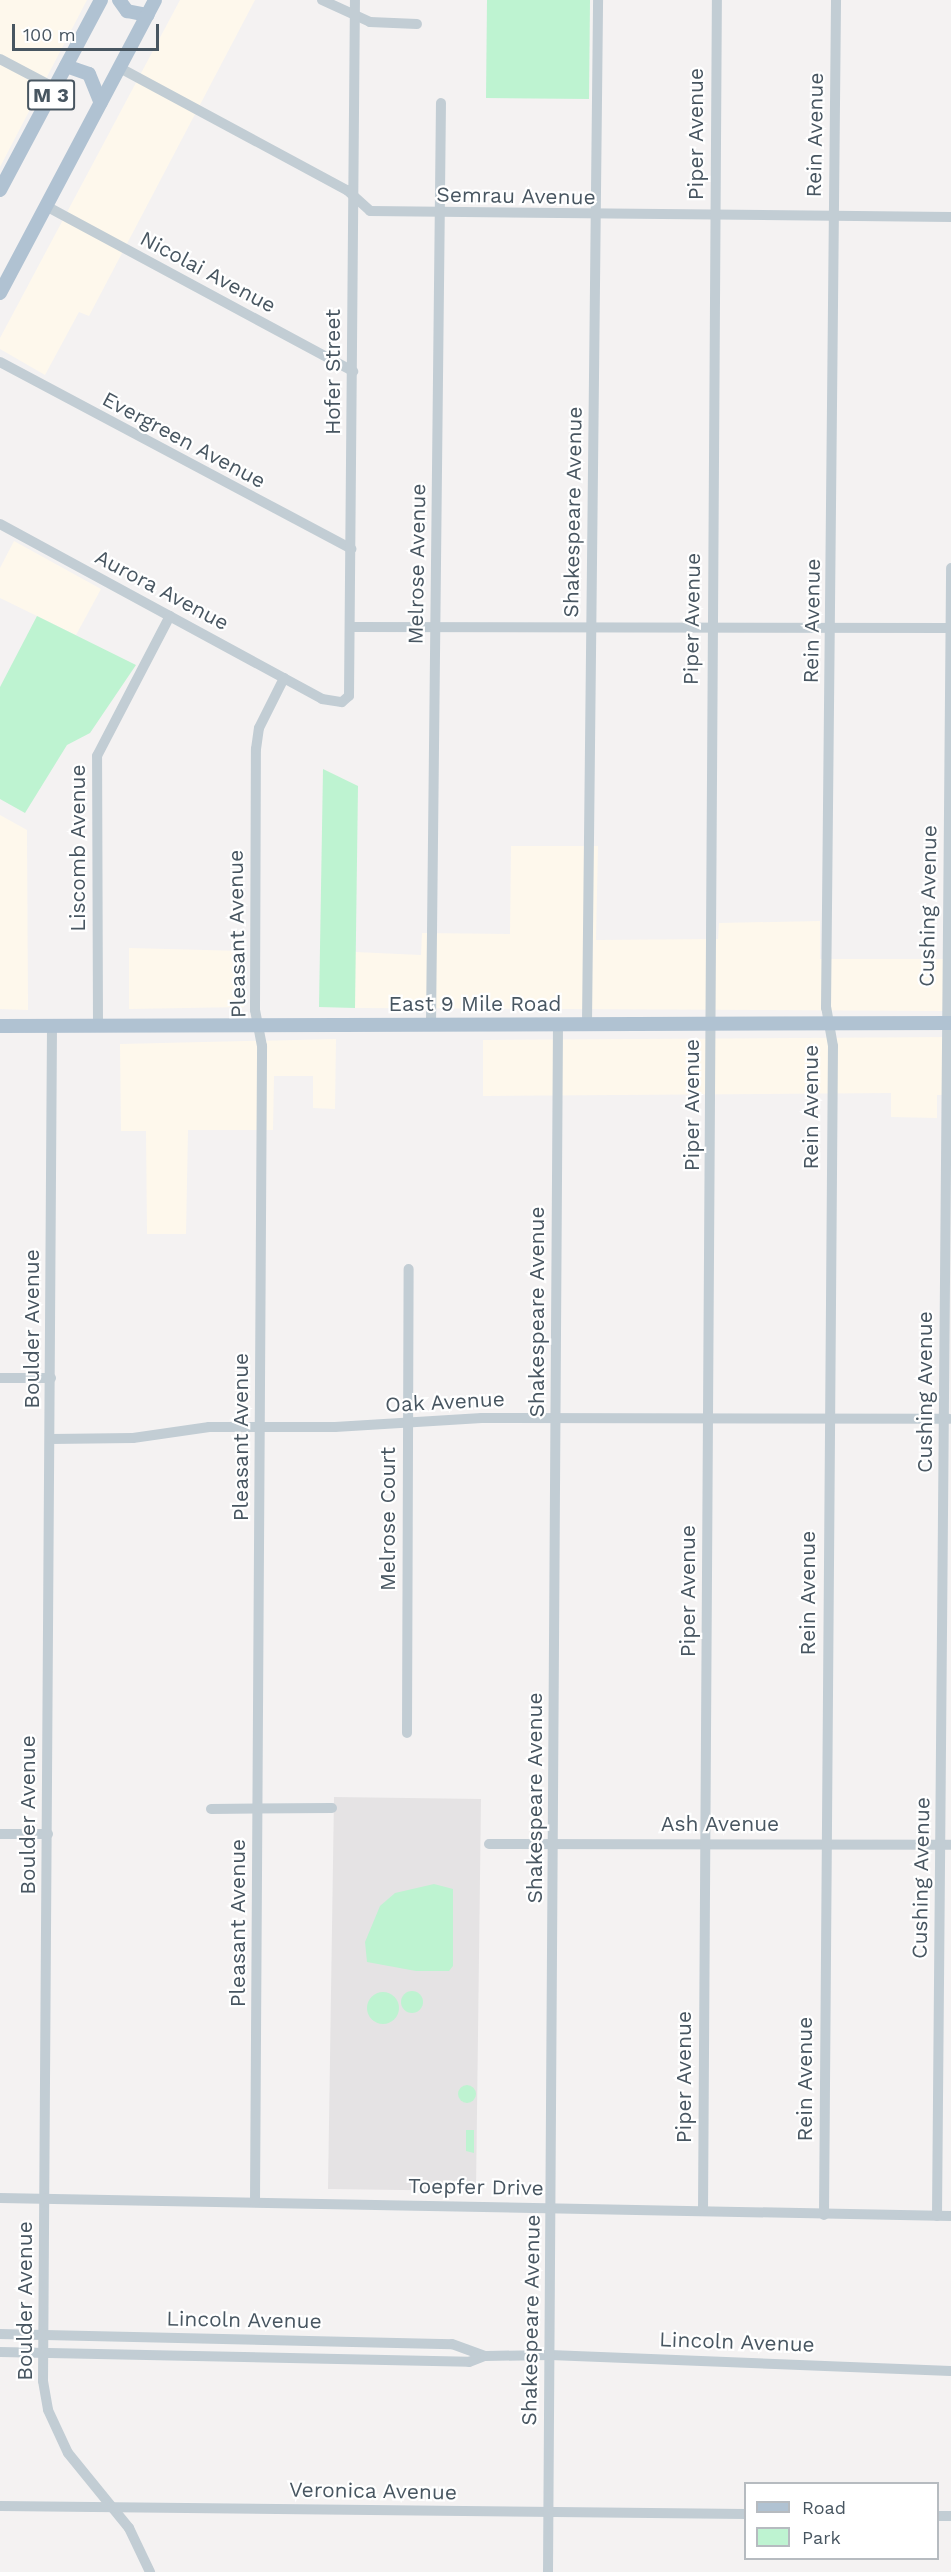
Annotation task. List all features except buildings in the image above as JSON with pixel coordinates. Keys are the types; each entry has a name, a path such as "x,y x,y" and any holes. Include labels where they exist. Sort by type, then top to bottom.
{"main road":[{"name":"M 3","path":"0,190 101,0"},
{"path":"119,0 127,11 148,15"},
{"name":"M 3","path":"0,293 155,0"},
{"path":"66,66 89,74 101,103"},
{"name":"East 9 Mile Road","path":"0,1026 949,1023"}],"street":[{"path":"322,0 355,18 417,24"},
{"name":"Hofer Street","path":"306,690 330,701 349,696 355,0"},
{"name":"Shakespeare Avenue","path":"587,1024 598,0"},
{"name":"Piper Avenue","path":"703,2211 717,0"},
{"name":"Rein Avenue","path":"824,2215 828,1024 836,0"},
{"path":"0,59 55,88"},
{"name":"Semrau Avenue","path":"120,68 353,196 370,211 596,217 951,217"},
{"name":"Melrose Avenue","path":"431,1025 441,104"},
{"name":"Nicolai Avenue","path":"46,206 353,371"},
{"name":"Evergreen Avenue","path":"0,362 351,549"},
{"name":"Aurora Avenue","path":"0,524 306,690"},
{"name":"Cushing Avenue","path":"937,2216 946,1845 951,568"},
{"name":"Liscomb Avenue","path":"98,1026 97,756 170,616"},
{"path":"351,627 951,628"},
{"name":"Pleasant Avenue","path":"255,2202 262,1046 257,1025 257,737 284,678"},
{"name":"Shakespeare Avenue","path":"548,2572 558,1025"},
{"name":"Boulder Avenue","path":"52,1026 51,1439 42,2352 56,2430 88,2481 113,2507 150,2572"},
{"name":"Melrose Court","path":"406,1733 410,1269"},
{"path":"0,1378 51,1378"},
{"name":"Oak Avenue","path":"51,1439 261,1428 556,1418 948,1419"},
{"path":"211,1809 332,1808"},
{"path":"0,1833 48,1834"},
{"name":"Ash Avenue","path":"489,1844 946,1845"},
{"name":"Toepfer Drive","path":"0,2198 951,2216"},
{"name":"Lincoln Avenue","path":"0,2334 452,2344 485,2356"},
{"name":"Lincoln Avenue","path":"0,2352 469,2361 485,2356 550,2355 951,2371"},
{"name":"Veronica Avenue","path":"0,2506 744,2514"}],"shaded area":[{"path":"0,0 87,0 0,167"},
{"path":"180,0 255,0 89,316 79,312 45,375 0,349 0,338"},
{"path":"14,541 101,589 76,635 0,598 0,568"},
{"path":"0,815 27,830 28,1010 0,1009"},
{"path":"511,846 598,846 596,940 718,939 719,923 820,921 820,959 951,959 951,1011 355,1008 355,952 421,955 422,933 510,934"},
{"path":"129,948 243,951 244,1007 129,1009"},
{"path":"951,1037 951,1095 937,1095 937,1118 891,1117 891,1093 483,1096 483,1040"},
{"path":"336,1039 335,1109 313,1108 313,1076 274,1076 273,1130 188,1130 186,1234 147,1234 146,1131 121,1131 120,1044"},
{"path":"334,1797 481,1799 476,2191 328,2189"}],"green space":[{"path":"487,0 590,0 589,99 486,98"},
{"path":"37,616 136,665 90,733 67,745 25,813 0,799 0,687"},
{"path":"323,769 358,786 355,1008 319,1007"},
{"path":"434,1884 453,1889 453,1966 449,1971 416,1971 367,1962 365,1942 380,1906 395,1893"},
{"path":"412,1991 420,1994 423,2002 420,2010 412,2013 404,2010 401,2002 404,1994"},
{"path":"383,1992 395,1996 399,2008 395,2020 383,2024 371,2020 367,2008 371,1996"},
{"path":"463,2085 471,2085 476,2090 474,2101 463,2103 458,2098 458,2090"},
{"path":"466,2130 474,2130 474,2153 466,2151"}]}
